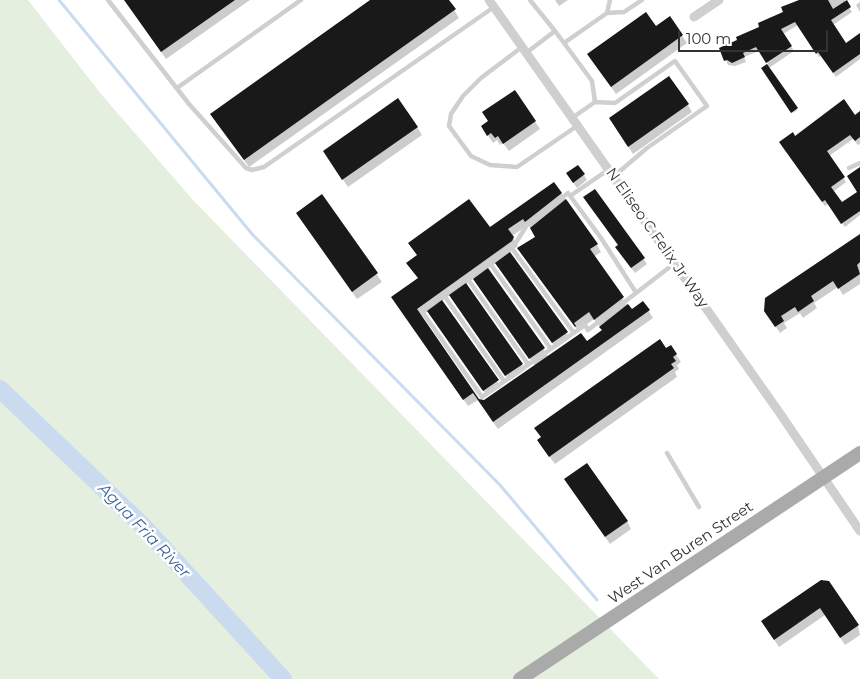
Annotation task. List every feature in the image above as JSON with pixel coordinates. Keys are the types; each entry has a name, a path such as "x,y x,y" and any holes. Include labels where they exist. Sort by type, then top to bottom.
{"main road":[{"name":"West Van Buren Street","path":"520,679 860,453"}],"street":[{"path":"694,17 719,0"},
{"name":"N Eliseo C Felix Jr Way","path":"491,4 675,263 860,531"}],"lane":[{"path":"108,0 177,88 246,168 258,170 491,4"},
{"path":"177,88 301,0"},
{"path":"530,0 592,81 595,102"},
{"path":"607,13 610,0"},
{"path":"564,43 607,13 624,12 642,0"},
{"path":"555,31 481,78 463,96 451,114 449,126 471,156 490,165 517,167 574,122 595,102 615,103 675,60 708,106 611,174 570,196 568,194 526,225 515,244 421,310 482,397 585,325 588,330 635,291 675,263"},
{"path":"849,168 860,163"},
{"path":"570,196 601,238 635,291"},
{"path":"510,247 574,333"},
{"path":"489,262 551,349"},
{"path":"467,278 528,364"},
{"path":"443,294 504,381"},
{"path":"667,453 699,507"}],"green space":[{"path":"0,0 28,0 101,94 193,200 659,679 0,679"}],"building":[{"path":"124,0 235,0 161,52"},
{"path":"370,0 449,0 456,9 244,160 210,114"},
{"path":"799,0 828,0 833,9 847,0 851,7 831,20 846,43 860,33 860,54 833,73 818,52 816,54 795,22 781,29 792,46 766,63 756,47 743,53 745,57 732,63 727,60 724,61 719,48 737,40 736,37 759,27 758,23 783,12 781,7"},
{"path":"646,12 656,26 670,16 683,35 611,87 587,54"},
{"path":"767,64 798,108 791,113 761,68"},
{"path":"669,76 689,104 628,147 609,118"},
{"path":"515,90 536,121 503,144 498,136 495,138 491,133 487,136 481,126 488,121 482,112"},
{"path":"398,98 418,127 342,180 323,151"},
{"path":"844,99 855,115 860,111 860,137 855,141 850,135 827,151 845,177 831,187 842,202 857,192 847,176 860,167 860,211 841,224 825,200 822,202 779,142 793,132 795,136"},
{"path":"578,165 585,174 573,183 566,173"},
{"path":"554,182 562,193 525,222 523,219 508,229 514,237 512,241 417,309 479,399 484,400 581,333 587,341 602,330 599,327 628,304 632,309 643,301 650,310 493,422 473,393 463,400 391,297 418,278 406,263 417,255 408,243 469,199 490,227"},
{"path":"595,189 645,258 631,268 615,247 618,245 583,197"},
{"path":"322,194 378,273 352,292 296,213"},
{"path":"566,199 598,244 590,249 624,297 594,320 589,312 574,323 575,327 517,248 535,237 530,228"},
{"path":"860,234 860,262 857,265 860,274 838,289 833,281 811,296 814,301 798,312 795,307 781,316 784,321 775,327 764,311 765,298"},
{"path":"510,252 568,332 552,343 495,263"},
{"path":"488,268 545,348 529,359 473,279"},
{"path":"466,283 523,364 505,376 449,295"},
{"path":"442,300 499,380 483,391 427,311"},
{"path":"660,339 666,348 671,345 677,354 673,357 676,361 671,364 674,368 549,457 537,440 541,437 534,428"},
{"path":"587,463 628,521 605,537 564,479"},
{"path":"821,580 829,581 859,625 840,638 820,608 774,640 761,621"}],"waterway":[{"path":"59,0 252,234 500,485 597,600"},
{"name":"Agua Fria River","path":"0,389 144,527 283,679"}]}
